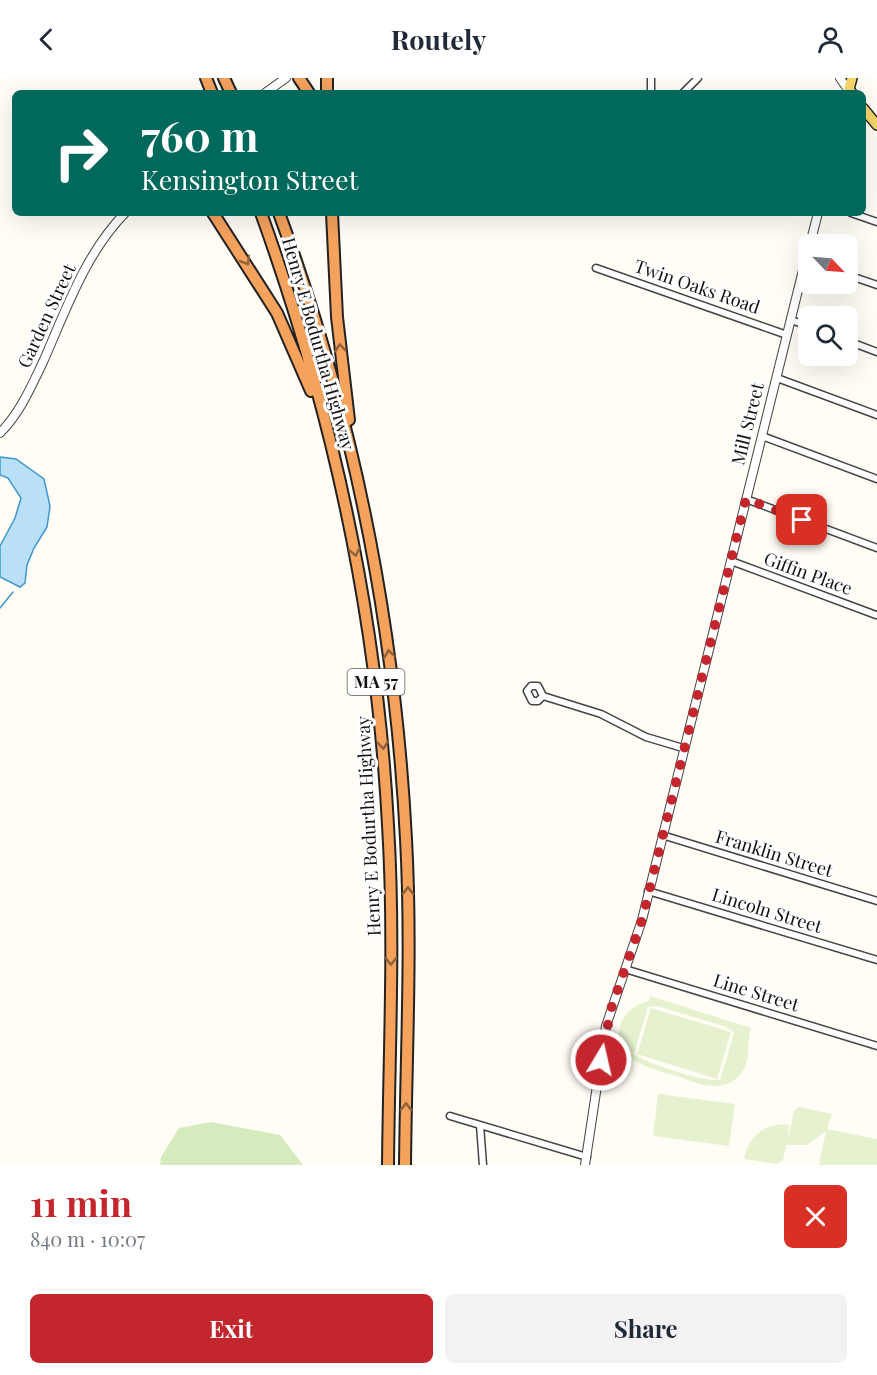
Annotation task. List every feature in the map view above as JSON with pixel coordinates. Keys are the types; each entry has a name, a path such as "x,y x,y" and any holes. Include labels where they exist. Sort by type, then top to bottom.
{"highway":[{"path":"215,216 268,297 295,350 318,410 350,530"},
{"name":"Henry E Bodurtha Highway","path":"262,216 316,383 350,530 376,686 388,826 392,938 388,1165"},
{"name":"Henry E Bodurtha Highway","path":"280,216 324,351 359,489 384,618 403,784 408,915 405,1165"},
{"path":"332,216 340,354 359,489"}],"main road":[{"path":"866,112 877,125"}],"street":[{"path":"269,90 286,78"},
{"path":"686,90 698,78"},
{"name":"Garden Street","path":"0,433 26,398 93,254 122,216"},
{"path":"813,234 817,216"},
{"path":"860,216 877,222"},
{"name":"Twin Oaks Road","path":"596,268 787,334"},
{"path":"858,278 877,285"},
{"name":"Mill Street","path":"586,1161 606,1025 648,891 798,294"},
{"path":"791,320 798,322"},
{"path":"858,345 877,352"},
{"path":"777,378 877,415"},
{"path":"762,436 877,479"},
{"path":"746,499 877,548"},
{"name":"Giffin Place","path":"731,561 876,614 877,624"},
{"path":"543,696 601,714 646,737 683,748"},
{"name":"Franklin Street","path":"662,836 877,901"},
{"name":"Lincoln Street","path":"648,891 877,960"},
{"name":"Line Street","path":"625,969 877,1046"},
{"path":"450,1116 586,1161"},
{"path":"480,1125 483,1165"}],"green space":[{"path":"650,996 751,1028 744,1070 735,1080 726,1084 707,1086 658,1071 627,1055 621,1046 619,1036 621,1023 632,1009 649,1001","holes":["657,1006 726,1027 734,1033 720,1080 676,1072 634,1054 648,1007"]},
{"path":"651,1008 731,1032 717,1079 637,1054"},
{"path":"658,1094 735,1104 729,1146 653,1136"},
{"path":"799,1107 832,1114 827,1129 877,1139 877,1165 819,1165 826,1131 807,1145 786,1145 783,1160 777,1164 744,1159 749,1144 759,1132 766,1128 789,1125 788,1138 794,1111"},
{"path":"211,1122 280,1135 303,1165 160,1165 161,1157 179,1128"}],"water":[{"path":"0,457 16,459 44,479 50,506 47,527 34,548 27,565 25,583 20,587 0,577 0,546 15,518 21,498 8,478 0,475"}],"waterway":[{"path":"0,608 13,592"}],"route":[{"path":"601,1060 606,1026 642,920 678,766 746,499 802,520"}]}
